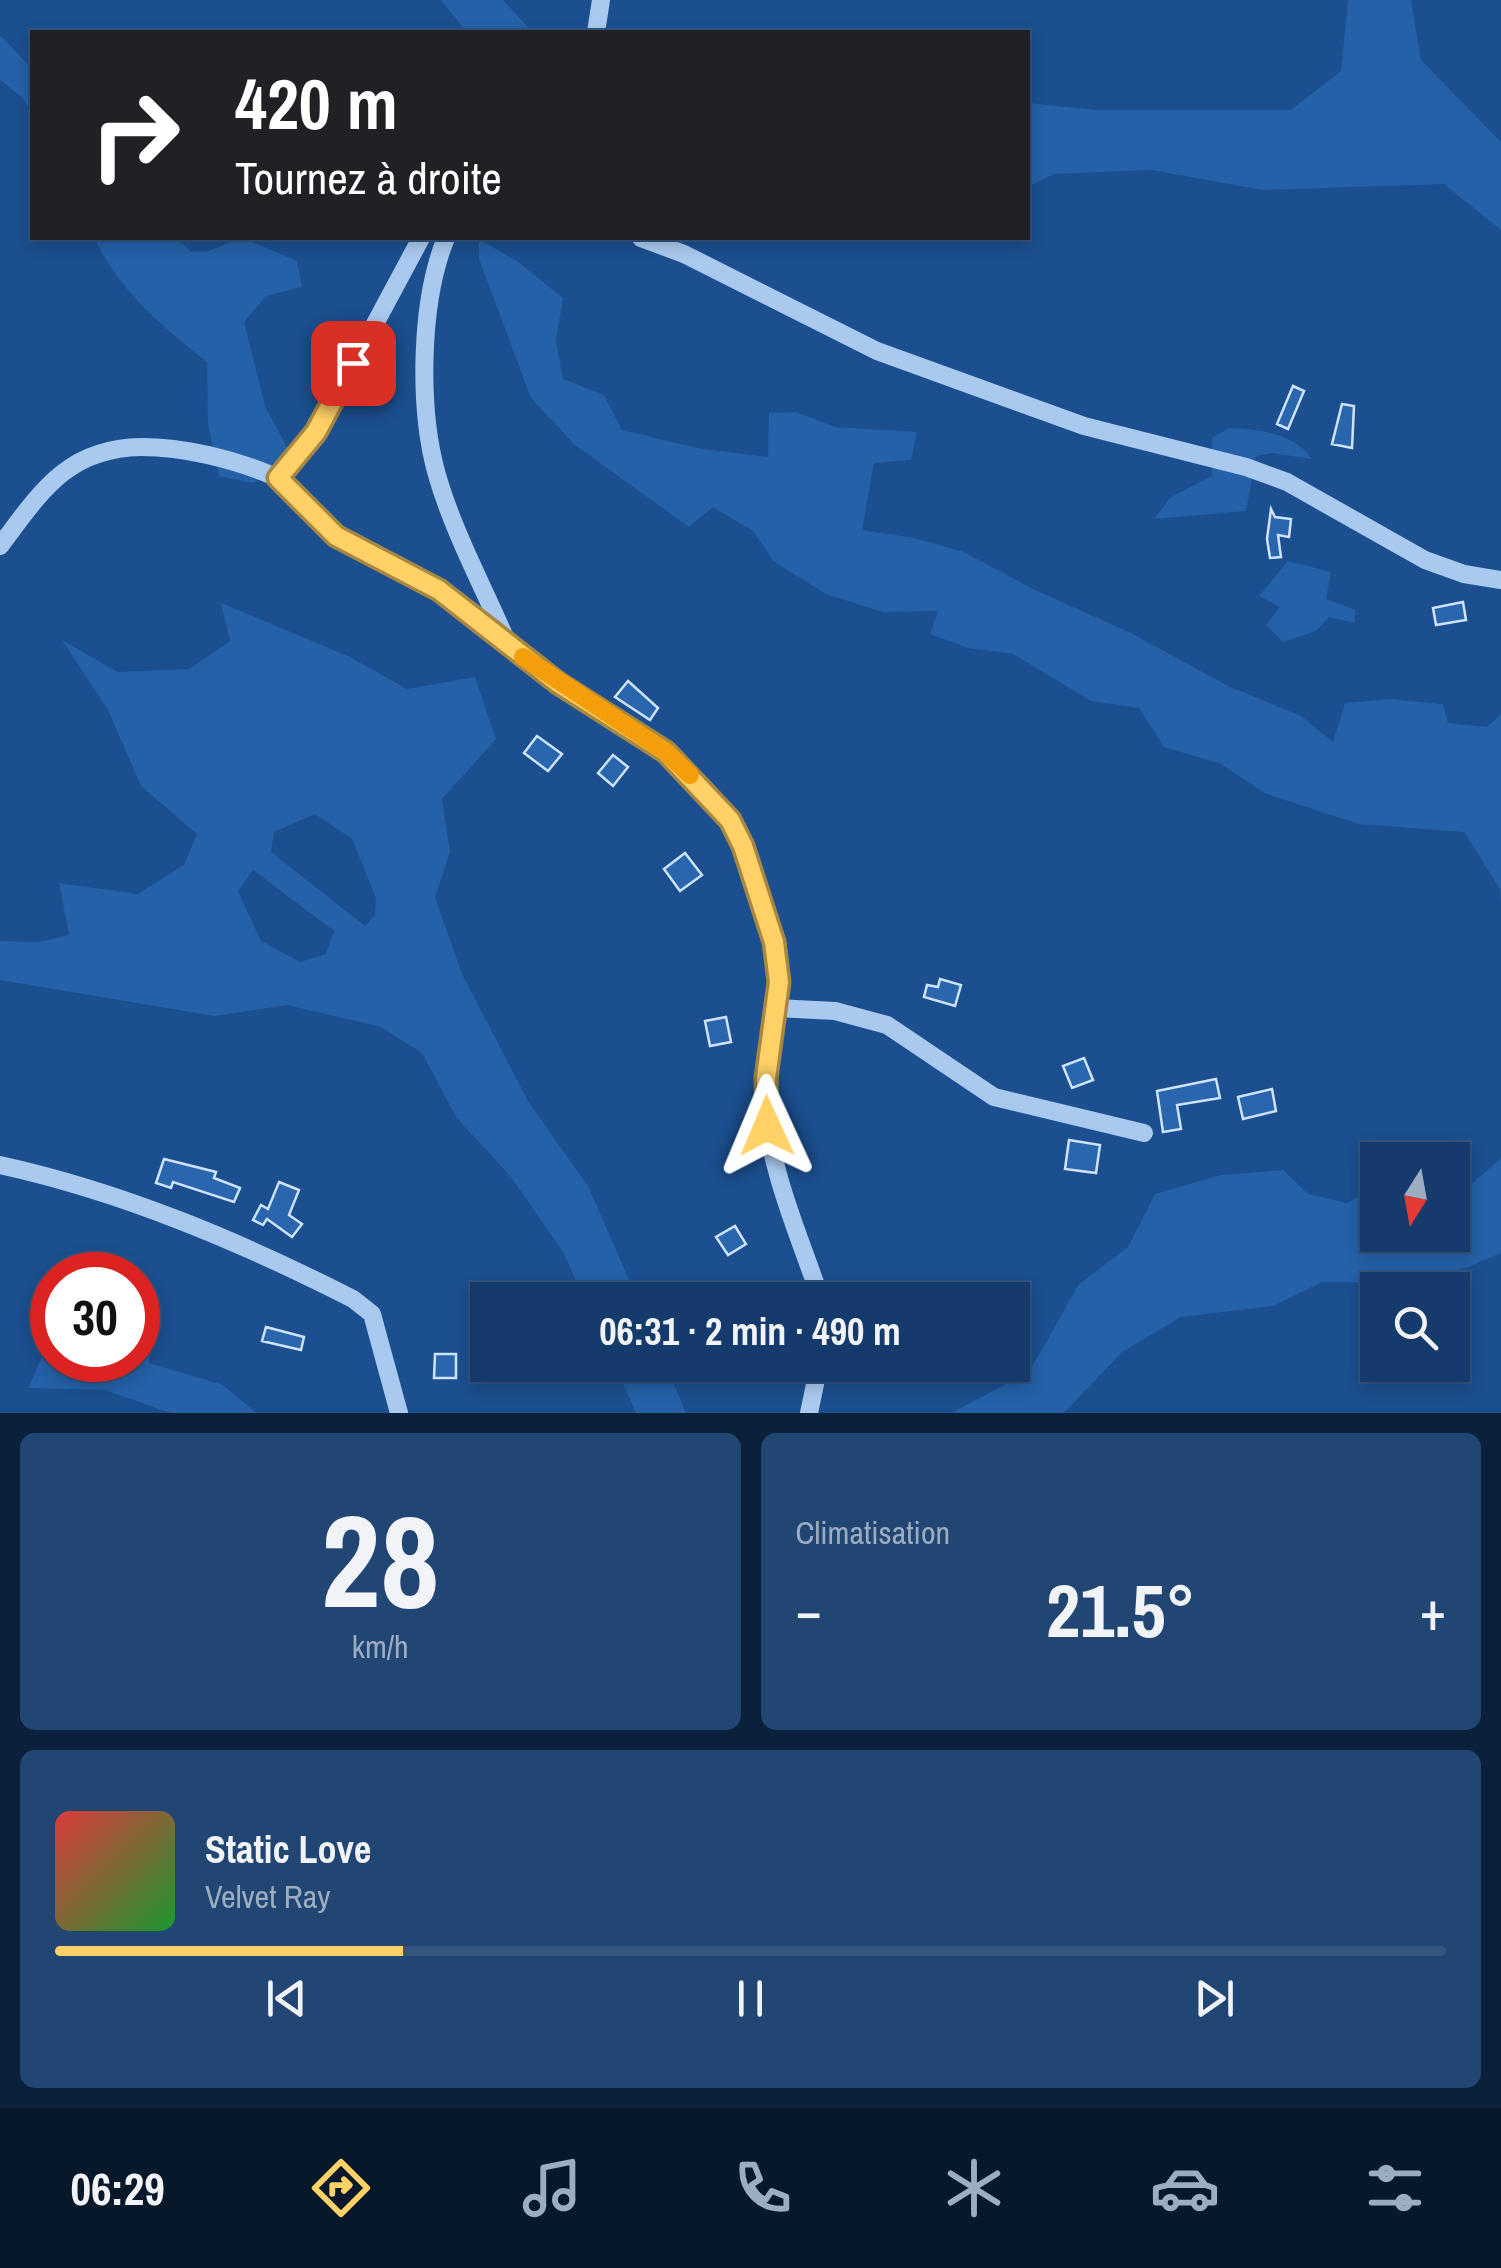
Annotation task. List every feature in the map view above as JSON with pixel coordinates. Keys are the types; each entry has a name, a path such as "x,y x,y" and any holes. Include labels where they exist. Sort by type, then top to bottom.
{"street":[{"path":"596,30 601,0"},
{"path":"278,478 316,432 420,240"},
{"path":"445,240 430,289 426,368 431,441 441,488 508,645"},
{"path":"646,240 684,254 877,351 1084,426 1260,472 1329,504 1425,560 1464,574 1501,580"},
{"path":"0,546 49,482 80,460 106,451 143,447 212,457 278,478 322,526 439,590 558,683 666,752 730,820 743,846 774,942 779,982 766,1078 767,1126 778,1172 815,1282"},
{"path":"776,1008 835,1011 887,1025 994,1096 1144,1133"},
{"path":"0,1164 157,1213 294,1269 353,1299 372,1314 399,1413"},
{"path":"809,1413 815,1382"}],"shaded area":[{"path":"441,0 503,0 528,27 528,30 465,30"},
{"path":"1348,0 1411,0 1421,60 1501,142 1501,230 1444,184 1262,190 1152,170 1054,174 1030,186 1030,103 1097,110 1291,110 1341,71"},
{"path":"0,35 30,67 30,111 23,98 0,80"},
{"path":"95,240 179,240 191,252 248,240 297,261 302,287 266,296 244,322 265,406 288,449 254,483 219,476 208,424 207,362 143,306"},
{"path":"481,240 518,262 563,298 556,341 563,379 604,395 622,430 702,449 768,457 769,413 796,412 835,427 917,432 911,460 874,463 862,530 915,538 964,552 1035,590 1131,633 1228,686 1301,716 1333,742 1345,703 1389,699 1443,704 1448,723 1487,727 1501,714 1501,903 1500,889 1464,832 1359,824 1264,793 1221,764 1164,747 1139,708 1091,701 1013,654 968,648 930,634 938,611 883,612 826,594 773,561 753,531 713,507 689,527 575,445 531,398 479,259"},
{"path":"1229,428 1263,431 1285,438 1312,459 1271,453 1256,456 1246,511 1154,519 1171,497 1212,476 1212,438"},
{"path":"1288,561 1331,572 1326,599 1356,610 1354,623 1329,617 1316,631 1283,642 1266,625 1280,607 1259,596"},
{"path":"221,603 348,656 407,689 475,677 496,739 442,799 450,852 435,897 462,974 528,1101 588,1186 630,1282 577,1282 563,1252 511,1177 456,1117 422,1053 381,1027 287,1005 214,1016 0,980 0,941 39,942 69,935 59,883 138,894 184,865 197,834 141,786 108,710 62,640 118,672 189,669 230,641","holes":["315,814 352,839 376,898 375,915 365,926 271,852 274,832","253,870 334,931 326,954 300,962 261,941 238,891"]},
{"path":"1501,1158 1501,1253 1449,1272 1360,1272 1360,1282 1322,1282 1273,1306 1181,1317 1122,1352 1064,1413 951,1413 1010,1382 1030,1382 1030,1370 1079,1284 1128,1247 1155,1194 1221,1175 1283,1170 1308,1194 1347,1203 1360,1196 1360,1252 1470,1252 1470,1186"},
{"path":"160,1366 223,1385 256,1413 171,1413 105,1390 28,1388 31,1382 160,1382"},
{"path":"622,1382 673,1382 686,1413 636,1413"}],"building":[{"path":"1293,386 1304,391 1288,429 1277,424"},
{"path":"1342,404 1354,406 1352,448 1332,444"},
{"path":"1271,509 1275,517 1291,519 1289,537 1278,535 1281,557 1270,558 1267,539"},
{"path":"1463,602 1466,620 1436,625 1433,608"},
{"path":"628,681 658,708 650,720 615,697"},
{"path":"537,736 562,754 548,771 524,753"},
{"path":"613,755 628,767 613,786 598,773"},
{"path":"685,853 702,875 680,891 664,869"},
{"path":"940,979 961,985 955,1006 924,997 927,985 938,987"},
{"path":"726,1017 731,1042 710,1046 705,1021"},
{"path":"1084,1058 1093,1080 1072,1088 1063,1066"},
{"path":"1216,1079 1220,1098 1177,1105 1181,1129 1163,1132 1157,1091"},
{"path":"1272,1089 1276,1111 1243,1119 1238,1097"},
{"path":"1069,1140 1100,1145 1096,1173 1065,1169"},
{"path":"164,1159 216,1172 214,1178 240,1188 234,1202 173,1182 171,1188 156,1183"},
{"path":"279,1182 299,1190 289,1215 302,1224 292,1237 267,1219 263,1225 253,1220 261,1205 268,1209"},
{"path":"735,1226 746,1244 728,1255 716,1237"},
{"path":"266,1327 304,1337 301,1350 262,1341"},
{"path":"435,1354 456,1354 456,1378 434,1378"}],"slow traffic":[{"path":"523,657 666,752 690,775"}],"route":[{"path":"353,363 306,448 278,478 336,536 439,590 558,683 666,752 730,820 743,846 774,942 779,982 766,1078 767,1126"}]}
